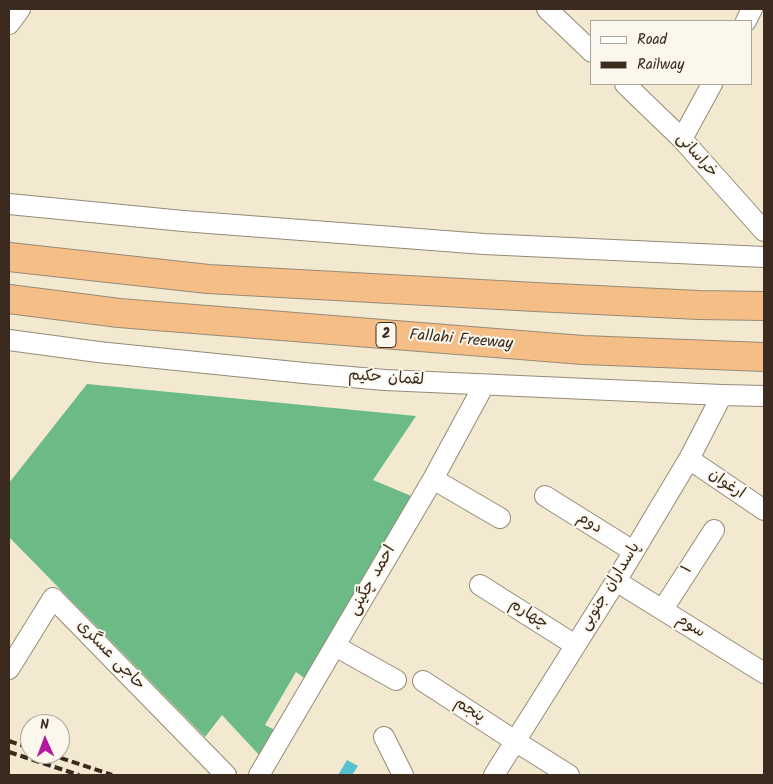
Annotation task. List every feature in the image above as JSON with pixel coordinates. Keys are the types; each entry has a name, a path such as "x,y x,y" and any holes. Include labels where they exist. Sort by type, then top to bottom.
{"highway":[{"path":"9,257 208,279 535,298 764,306"},
{"name":"Fallahi Freeway","path":"9,299 119,313 583,350 764,357"}],"street":[{"path":"9,24 20,9"},
{"path":"547,9 590,50"},
{"name":"خراسانی","path":"626,85 682,139 764,231"},
{"path":"682,139 711,85"},
{"path":"9,204 183,221 484,244 764,257"},
{"name":"لقمان حکیم","path":"9,340 98,352 385,380 764,396"},
{"name":"احمد چگینی","path":"259,775 433,479 484,385"},
{"name":"پاسداران جنوبی","path":"494,775 616,581 689,459 722,395"},
{"name":"ارغوان","path":"689,459 764,510"},
{"path":"433,479 500,518"},
{"name":"دوم","path":"545,496 633,551"},
{"name":"۱","path":"663,610 714,530"},
{"name":"سوم","path":"616,581 764,673"},
{"name":"چهارم","path":"480,584 575,645"},
{"name":"حاجی عسگری","path":"9,669 53,598 226,775"},
{"path":"335,646 396,680"},
{"name":"پنجم","path":"423,680 569,775"},
{"path":"384,737 403,775"}],"green space":[{"path":"87,384 416,416 373,480 416,498 307,680 296,672 265,725 277,731 261,757 222,715 205,737 9,537 9,483"}],"water":[{"path":"347,760 358,766 352,775 338,775"}],"railway":[{"path":"9,741 20,745"},
{"path":"9,752 79,775"},
{"path":"70,761 112,775"}]}
